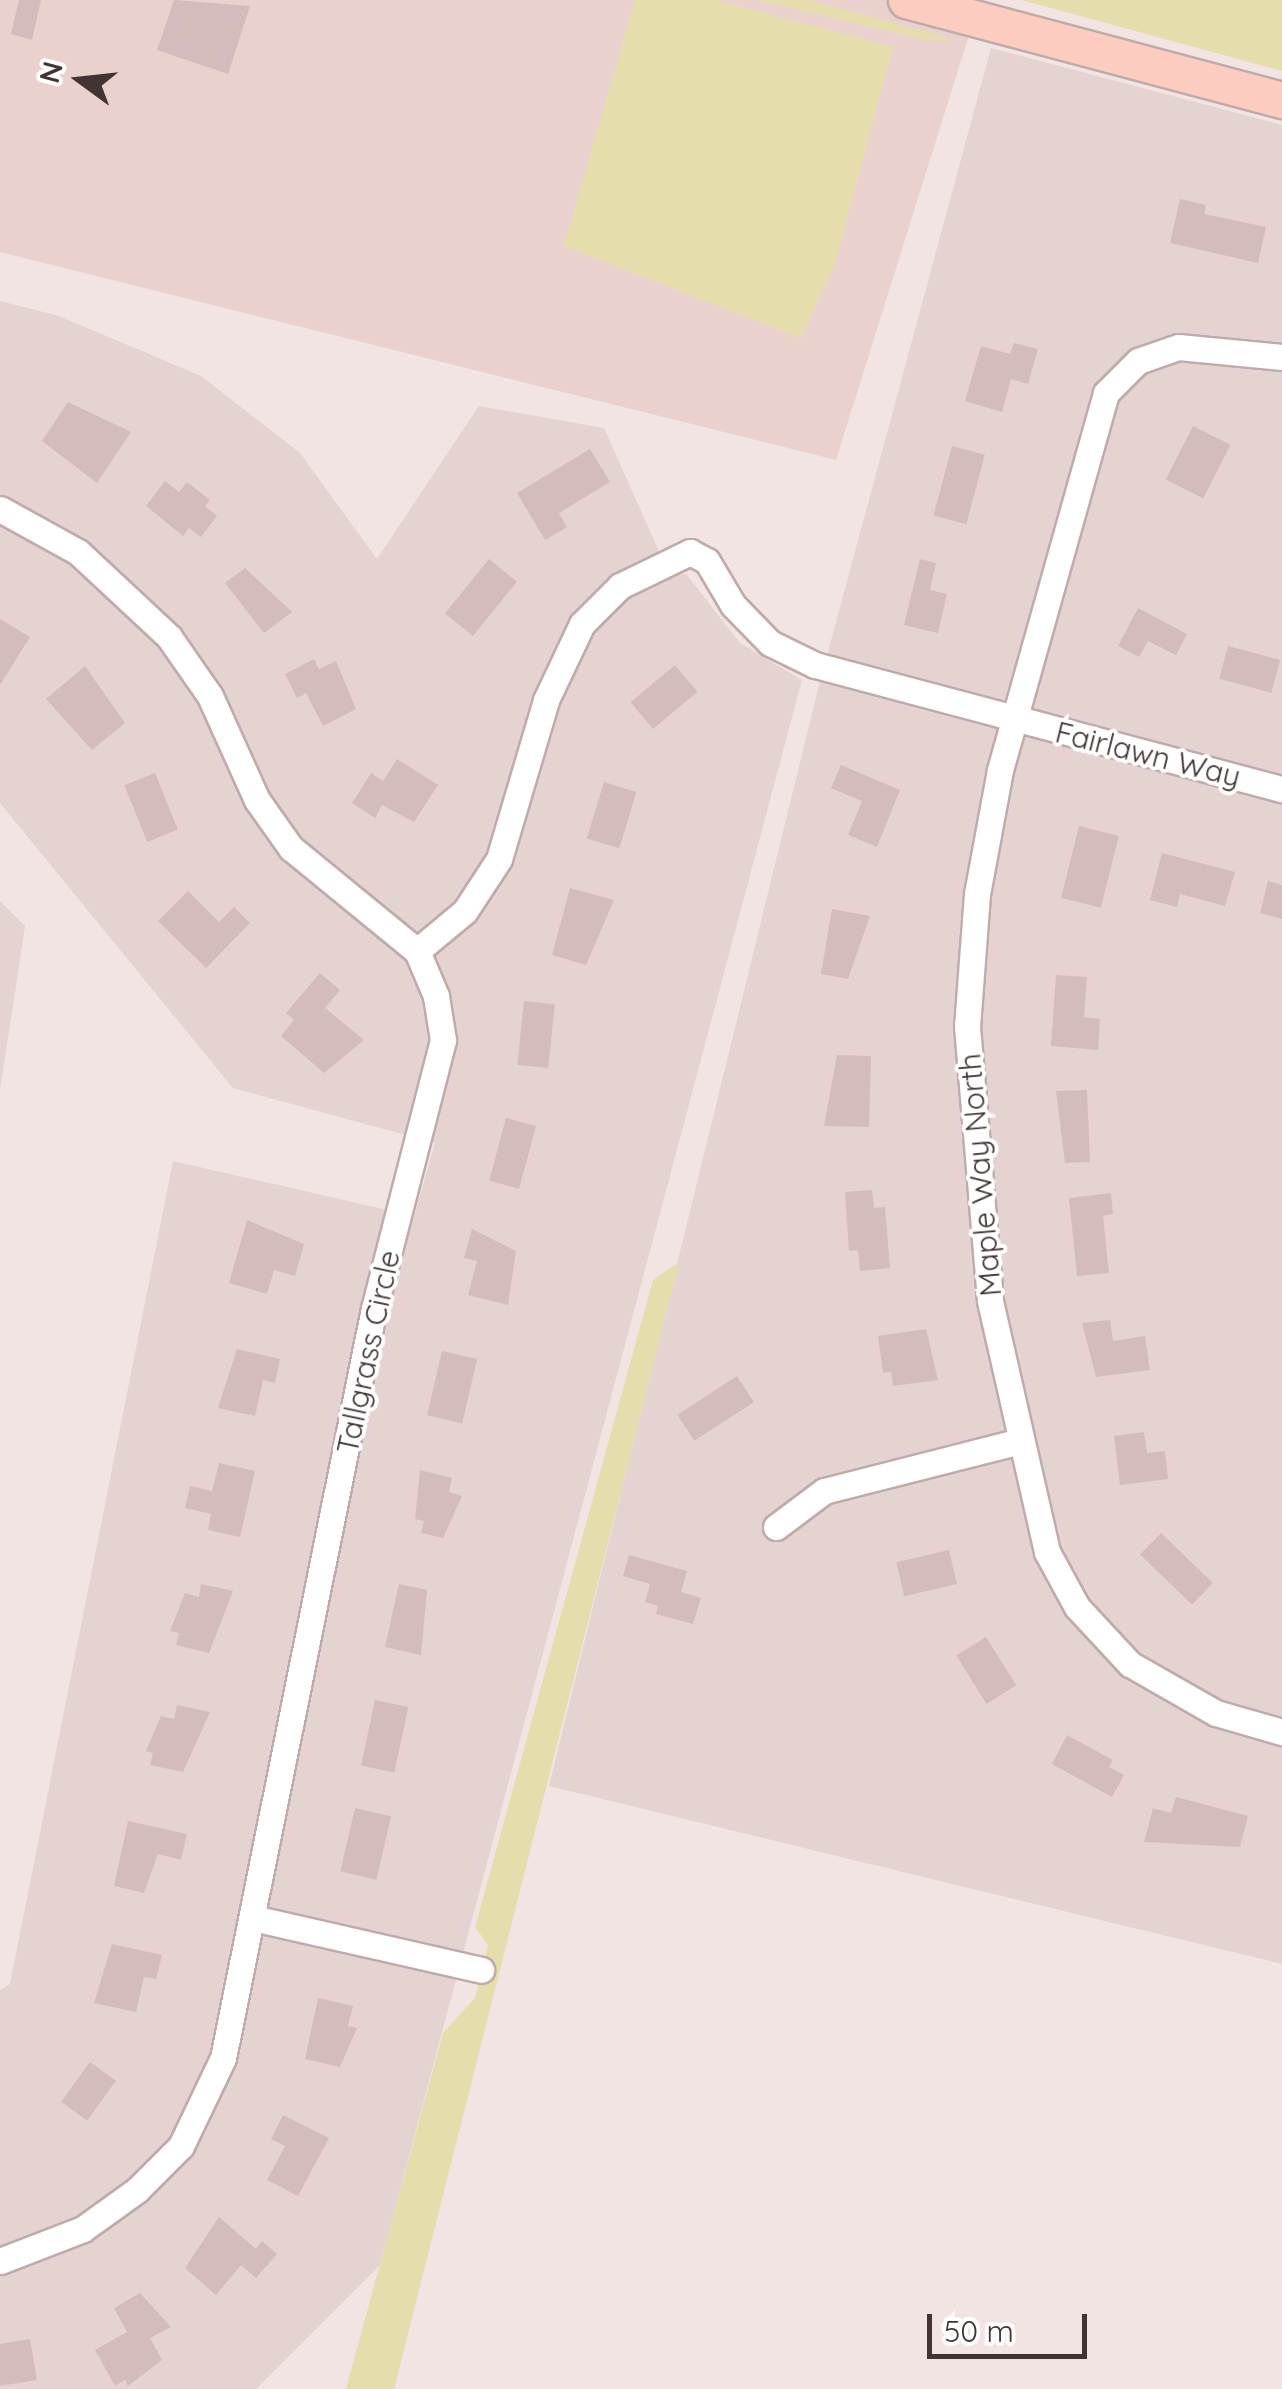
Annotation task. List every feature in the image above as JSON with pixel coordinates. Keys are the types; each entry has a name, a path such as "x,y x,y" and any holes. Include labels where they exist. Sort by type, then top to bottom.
{"street":[{"path":"906,0 1282,100"},
{"name":"Maple Way North","path":"1282,358 1178,347 1138,361 1106,392 1014,718 976,894 967,1026 976,1186 1016,1442 1047,1552 1094,1630 1176,1696 1282,1732"},
{"name":"Tallgrass Circle","path":"0,509 48,532 125,590 190,664 291,848 416,952 442,1020 440,1068 374,1308 224,2058 181,2146 83,2229 0,2262"},
{"name":"Fairlawn Way","path":"416,952 465,911 499,860 546,700 582,624 620,586 674,557 698,552 750,625 815,666 1282,788"},
{"path":"776,1527 824,1491 1016,1442"},
{"path":"253,1918 480,1970"}],"shaded area":[{"path":"0,0 980,0 836,460 0,252"},
{"path":"635,0 715,0 893,47 835,264 801,338 564,246"},
{"path":"757,0 808,0 956,40 927,40"},
{"path":"1021,0 1282,0 1282,71 1084,17"},
{"path":"991,48 1282,125 1282,1964 549,1786 819,685"},
{"path":"0,301 59,316 201,376 300,453 377,559 479,406 604,428 670,576 686,574 740,643 802,680 380,2265 256,2389 0,2389 0,1990 10,1984 173,1161 414,1216 435,1143 233,1088 0,803"},
{"path":"0,901 25,926 0,1091"},
{"path":"679,1262 394,2389 346,2389 443,2033 475,1998 488,1945 475,1927 653,1280"}],"building":[{"path":"19,0 41,0 32,40 11,34"},
{"path":"174,0 250,6 228,74 157,50"},
{"path":"1180,199 1206,205 1204,214 1266,227 1258,263 1170,243"},
{"path":"1014,343 1038,349 1028,384 1011,379 1002,412 965,401 981,346 1010,354"},
{"path":"68,402 131,432 97,483 42,441"},
{"path":"1193,426 1230,445 1203,499 1166,479"},
{"path":"952,446 985,455 966,524 933,516"},
{"path":"590,449 610,482 559,513 567,527 545,540 517,493"},
{"path":"165,481 179,492 187,482 210,500 205,506 217,516 201,537 189,528 183,536 146,506"},
{"path":"489,559 517,582 473,636 445,613"},
{"path":"920,559 936,563 930,590 947,594 938,633 904,625"},
{"path":"245,568 292,612 264,633 225,583"},
{"path":"1138,608 1187,634 1176,655 1148,641 1139,657 1118,646"},
{"path":"0,619 30,637 0,685"},
{"path":"1228,646 1280,660 1271,693 1219,679"},
{"path":"314,659 319,669 336,661 356,709 323,726 306,693 297,698 285,674"},
{"path":"675,665 697,692 653,729 631,702"},
{"path":"85,666 125,723 92,750 46,699"},
{"path":"397,759 438,785 414,822 382,805 375,818 352,803 371,773 383,781"},
{"path":"841,765 900,790 877,847 848,835 862,801 831,788"},
{"path":"155,773 178,830 147,842 124,785"},
{"path":"604,782 637,792 619,848 587,838"},
{"path":"1079,826 1119,836 1101,908 1061,898"},
{"path":"1162,853 1235,872 1225,906 1180,894 1177,907 1150,900"},
{"path":"1268,881 1282,885 1282,919 1260,913"},
{"path":"570,888 614,900 586,965 552,955"},
{"path":"188,891 219,922 234,907 250,923 206,968 158,921"},
{"path":"832,909 870,916 848,979 821,974"},
{"path":"320,973 340,990 325,1008 364,1040 324,1073 281,1036 294,1020 286,1013"},
{"path":"1056,975 1087,977 1084,1017 1100,1019 1098,1050 1051,1046"},
{"path":"524,1001 555,1004 548,1068 517,1065"},
{"path":"837,1055 871,1056 869,1127 824,1126"},
{"path":"1087,1090 1090,1162 1065,1163 1056,1091"},
{"path":"506,1118 536,1126 519,1189 489,1181"},
{"path":"872,1190 874,1208 885,1207 890,1268 860,1271 858,1250 849,1251 845,1192"},
{"path":"1111,1193 1113,1214 1103,1216 1109,1273 1077,1276 1069,1198"},
{"path":"247,1220 304,1244 295,1276 274,1270 267,1294 229,1283"},
{"path":"472,1229 516,1251 508,1305 468,1295 477,1261 464,1258"},
{"path":"1110,1320 1113,1341 1145,1336 1150,1370 1096,1377 1082,1323"},
{"path":"926,1329 938,1380 893,1386 891,1372 883,1373 878,1336"},
{"path":"237,1349 280,1359 275,1383 263,1380 255,1416 218,1408"},
{"path":"442,1351 477,1359 462,1423 427,1415"},
{"path":"737,1376 754,1402 694,1441 677,1415"},
{"path":"1144,1432 1147,1453 1165,1451 1168,1479 1120,1485 1114,1436"},
{"path":"219,1463 255,1471 240,1537 208,1530 211,1514 185,1508 190,1486 212,1491"},
{"path":"420,1470 452,1478 449,1492 462,1496 443,1538 421,1533 424,1521 415,1519"},
{"path":"1161,1533 1213,1583 1192,1605 1140,1555"},
{"path":"949,1550 957,1584 904,1596 896,1562"},
{"path":"629,1555 687,1571 681,1592 701,1598 693,1624 656,1614 658,1606 645,1602 650,1584 623,1576"},
{"path":"201,1584 233,1591 209,1653 176,1645 179,1633 170,1631 185,1593 199,1597"},
{"path":"399,1584 427,1590 421,1655 385,1647"},
{"path":"986,1637 1016,1685 987,1704 956,1656"},
{"path":"375,1700 408,1707 394,1773 361,1766"},
{"path":"177,1705 210,1712 183,1772 150,1765 153,1753 146,1751 161,1716 174,1719"},
{"path":"1067,1735 1113,1760 1109,1767 1124,1775 1112,1797 1052,1764"},
{"path":"1176,1797 1248,1816 1240,1847 1144,1842 1153,1808 1171,1813"},
{"path":"355,1808 391,1816 376,1880 340,1871"},
{"path":"128,1821 187,1834 181,1860 158,1854 144,1893 114,1886"},
{"path":"112,1944 162,1955 156,1979 144,1977 136,2012 94,2003"},
{"path":"318,1998 353,2006 348,2026 357,2028 340,2067 305,2059"},
{"path":"90,2062 116,2081 87,2120 61,2102"},
{"path":"283,2115 329,2138 298,2196 267,2180 285,2146 271,2139"},
{"path":"219,2217 256,2249 262,2241 277,2254 256,2278 241,2265 216,2295 185,2268"},
{"path":"140,2293 171,2327 150,2338 162,2360 128,2386 125,2380 115,2386 95,2350 127,2332 114,2308"},
{"path":"30,2339 37,2380 0,2386 0,2344"}]}
